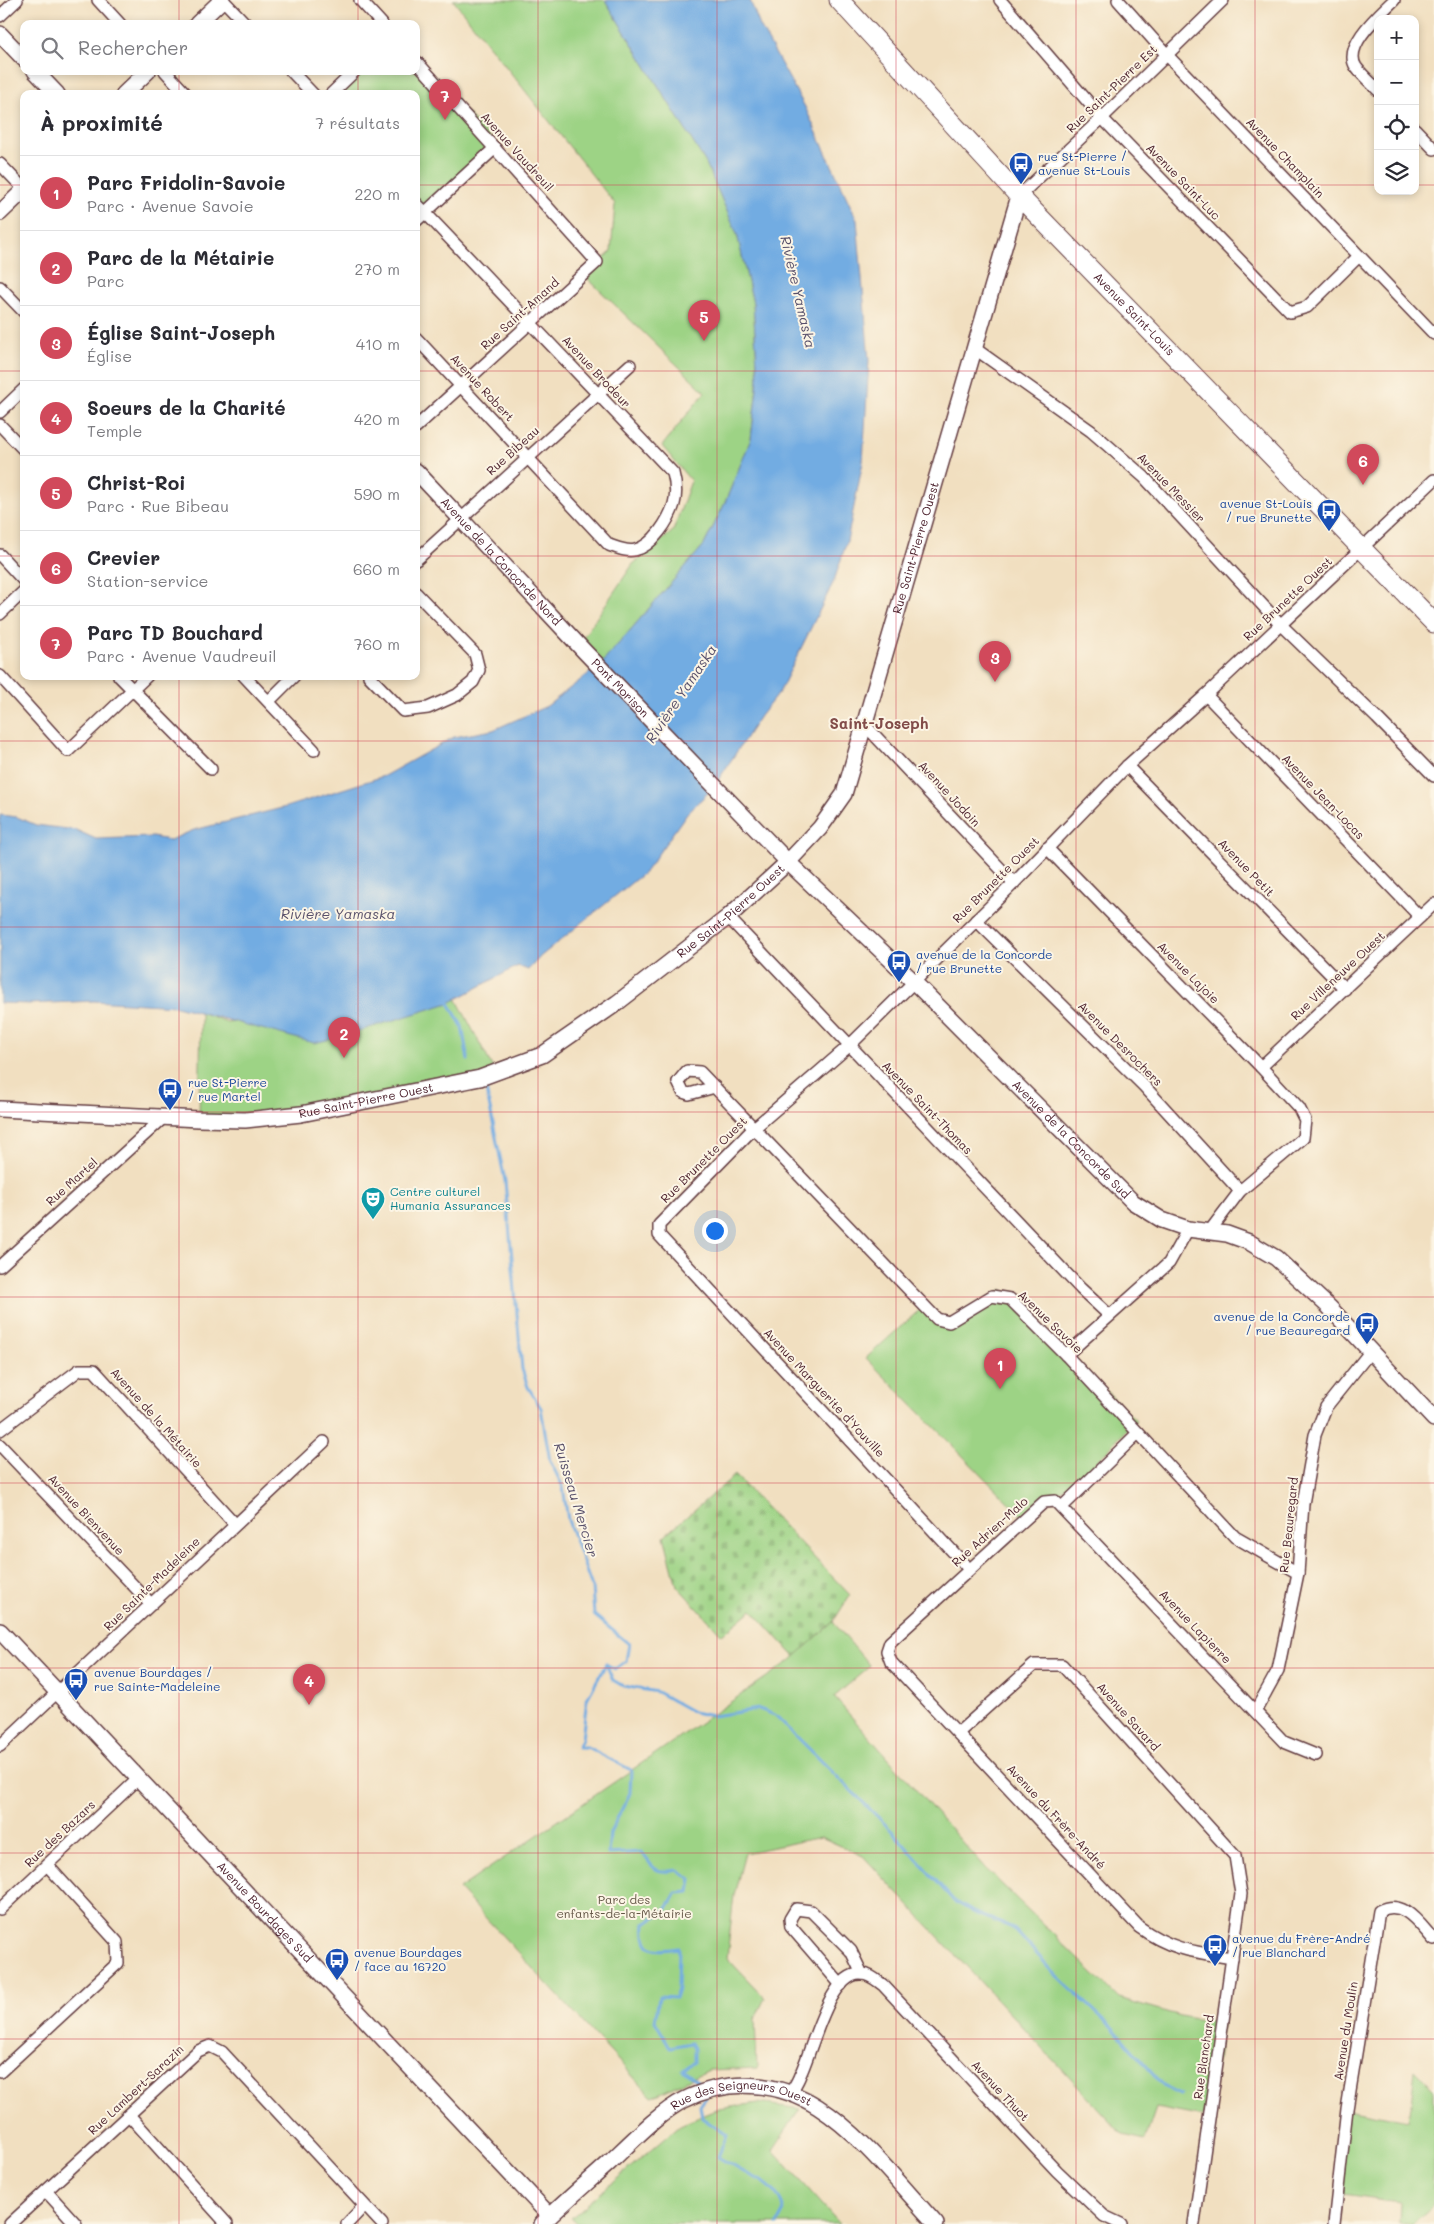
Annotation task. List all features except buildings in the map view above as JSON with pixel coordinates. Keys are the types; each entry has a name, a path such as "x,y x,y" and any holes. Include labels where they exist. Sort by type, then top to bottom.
{"main road":[{"name":"Avenue Saint-Louis","path":"840,0 1019,196 1434,623"}],"street":[{"path":"0,16 17,0"},
{"path":"98,0 116,20"},
{"path":"202,20 223,0 242,20"},
{"path":"360,0 378,20"},
{"name":"Avenue Saint-Luc","path":"1000,0 1102,118 1290,312 1307,307 1359,256"},
{"name":"Avenue Champlain","path":"1118,0 1167,55 1434,334"},
{"name":"Rue Saint-Pierre Est","path":"1019,196 1223,0"},
{"path":"1374,86 1355,66 1354,55 1360,34 1394,0"},
{"path":"0,34 20,55"},
{"name":"Avenue Vaudreuil","path":"420,65 597,262"},
{"path":"39,75 53,90"},
{"path":"128,90 144,75"},
{"path":"169,75 182,90"},
{"path":"295,75 309,90"},
{"path":"335,90 351,75"},
{"path":"1419,133 1434,149"},
{"path":"420,217 495,148"},
{"path":"0,164 20,186"},
{"path":"0,213 20,194"},
{"name":"Rue Saint-Pierre Ouest","path":"0,1109 162,1119 245,1120 301,1114 480,1078 542,1055 616,1003 728,917 788,862 820,828 844,794 1019,196"},
{"name":"Avenue Brodeur","path":"420,206 673,473 676,486 674,504 662,529 646,545 636,550 622,550 609,545"},
{"name":"Rue Saint-Amand","path":"420,423 597,262"},
{"path":"0,287 20,308"},
{"name":"Avenue Robert","path":"420,342 609,545"},
{"name":"Avenue Messier","path":"974,348 1091,431 1144,477 1281,625 1434,776"},
{"name":"Rue Bibeau","path":"420,556 630,365"},
{"path":"0,412 20,393"},
{"path":"0,425 20,446"},
{"name":"Avenue de la Concorde Nord","path":"420,476 585,652"},
{"name":"Rue Brunette Ouest","path":"659,1235 659,1225 753,1129 849,1046 1014,883 1127,766 1362,550 1434,480"},
{"path":"0,555 20,577"},
{"path":"0,614 20,595"},
{"path":"373,680 403,711 428,708 457,695 473,682 479,670 475,654 420,597"},
{"name":"Pont Morison","path":"585,652 737,809"},
{"path":"0,676 68,751 144,680"},
{"path":"123,680 211,769"},
{"path":"248,680 314,750"},
{"path":"269,701 290,680"},
{"name":"Avenue Jean-Locas","path":"1206,695 1420,917"},
{"name":"Avenue Jodoin","path":"864,724 1014,883"},
{"name":"Avenue Petit","path":"1127,766 1345,989"},
{"name":"Avenue de la Concorde Sud","path":"737,809 788,862 913,981 1134,1202 1162,1220 1188,1229 1227,1234 1249,1242 1276,1258 1329,1308 1434,1419"},
{"name":"Avenue Lajoie","path":"1047,848 1300,1108 1305,1120 1303,1138 1240,1191"},
{"name":"Rue Villeneuve Ouest","path":"1262,1067 1434,904"},
{"name":"Avenue Saint-Thomas","path":"728,917 1081,1289 1109,1315"},
{"name":"Avenue Desrochers","path":"976,920 1144,1086 1240,1191"},
{"name":"Avenue Savoie","path":"715,1087 753,1129 937,1319 949,1322 992,1296 1010,1299 1066,1355 1235,1536 1298,1573"},
{"name":"Rue Martel","path":"0,1266 162,1119"},
{"path":"1209,1232 1240,1191"},
{"path":"1066,1355 1169,1263 1188,1229"},
{"name":"Avenue Marguerite d'Youville","path":"659,1235 969,1569"},
{"name":"Rue Beauregard","path":"1256,1710 1278,1670 1298,1573 1303,1504 1315,1435 1326,1407 1370,1352"},
{"name":"Avenue de la Métairie","path":"0,1430 79,1370 94,1370 235,1524"},
{"path":"1062,1507 1138,1433"},
{"name":"Rue Sainte-Madeleine","path":"0,1746 324,1442"},
{"name":"Avenue Bienvenue","path":"0,1445 151,1604"},
{"name":"Rue Adrien-Malo","path":"887,1652 890,1642 1044,1502 1055,1501 1062,1507"},
{"name":"Avenue Lapierre","path":"1062,1507 1256,1710 1284,1742 1316,1755"},
{"name":"Avenue Bourdages Sud","path":"0,1631 546,2220"},
{"name":"Avenue du Frère-André","path":"887,1652 891,1662 1139,1927 1158,1940 1183,1950 1232,1958"},
{"name":"Avenue Savard","path":"958,1733 1034,1665 1062,1665 1235,1856 1241,1894"},
{"name":"Rue des Bazars","path":"0,1909 138,1779"},
{"path":"0,2072 118,1963 117,1942 47,1865"},
{"name":"Rue Blanchard","path":"1194,2224 1241,1894"},
{"name":"Avenue du Moulin","path":"1334,2224 1347,2109 1379,1911 1388,1906 1397,1907 1410,1913 1434,1940"},
{"path":"791,2092 800,2075 826,2006 850,1976 862,1974 851,1951 811,1911 796,1909 790,1919 791,1927 841,1985"},
{"name":"Avenue Thuot","path":"862,1974 872,1977 883,1985 1057,2171 1104,2216 1121,2224"},
{"name":"Rue Lambert-Sarazin","path":"10,2224 198,2051 204,2048 216,2048 382,2224"},
{"name":"Rue des Seigneurs Ouest","path":"546,2220 655,2121 684,2100 721,2087 753,2085 774,2087 791,2092 818,2107 853,2135 936,2224"},
{"path":"129,2115 227,2224"},
{"path":"46,2191 76,2224"},
{"path":"347,2224 364,2206"}],"green space":[{"path":"453,0 605,0 706,163 737,234 753,303 758,379 751,439 724,505 704,545 601,664 580,642 633,564 673,531 691,481 662,446 705,392 585,276 611,252 615,204"},
{"path":"420,64 499,146 428,212 420,203 420,90 331,90 346,75 420,75"},
{"path":"456,998 495,1072 354,1104 199,1119 201,1012 227,1022"},
{"path":"1002,1289 1136,1420 1084,1475 1023,1517 866,1358 925,1305 949,1330"},
{"path":"735,1475 850,1595 833,1622 795,1657 752,1610 722,1635 677,1586 664,1536"},
{"name":"Parc des enfants-de-la-Métairie","path":"833,1622 870,1666 834,1697 985,1868 1119,1998 1180,2016 1222,2024 1209,2118 1156,2108 1145,2140 1123,2135 863,1856 821,1837 745,1853 734,1895 727,1958 765,1998 755,2019 757,2068 709,2070 652,2097 459,1889 790,1661"},
{"path":"1415,2070 1434,2089 1434,2205 1412,2224 1399,2224 1400,2202 1337,2193 1347,2109 1409,2121"},
{"path":"758,2103 800,2109 773,2150 840,2224 577,2224 571,2218 680,2125 718,2109"}],"water":[{"name":"Rivière Yamaska","path":"605,0 750,0 760,26 805,107 857,220 869,360 863,462 847,541 834,581 780,691 760,716 713,788 687,813 646,871 541,956 528,970 518,966 449,1003 340,1037 314,1043 176,1006 94,1001 29,1004 0,1003 0,815 17,817 36,825 76,830 96,839 152,837 170,840 194,830 286,807 384,776 454,737 493,730 547,706 601,664 704,545 724,505 751,439 758,379 753,303 737,234 706,163"}],"waterway":[{"name":"Ruisseau Mercier","path":"449,1003 462,1026 468,1060"},
{"name":"Ruisseau Mercier","path":"486,1089 505,1181 522,1369 528,1387 541,1408 550,1461 563,1487 568,1520 592,1587 594,1615 629,1644 626,1661 615,1669 606,1664 587,1699 582,1739 578,1747 587,1747 631,1770 630,1793 610,1833 608,1854 642,1852 649,1863 656,1869 660,1871 678,1870 691,1879 689,1892 676,1893 666,1910 645,1923 645,1933 648,1945 652,1948 663,1950 679,1948 678,1988 675,1998 659,1997 655,2021 670,2047 691,2043 694,2048 694,2062 683,2069 704,2087"},
{"path":"606,1664 613,1680 623,1686 657,1692 693,1712 713,1716 759,1709 775,1715 892,1831 953,1900 973,1912 1013,1928 1057,1976 1112,2027 1165,2087 1180,2094"},
{"name":"Ruisseau Mercier","path":"706,2097 700,2106 702,2118 727,2135 718,2157 772,2188 779,2198 784,2211 777,2224"}],"place":[{"name":"Parc TD Bouchard","path":"445,120"},
{"name":"rue St-Pierre / avenue St-Louis","path":"1021,185"},
{"name":"Christ-Roi","path":"704,341"},
{"name":"Crevier","path":"1363,485"},
{"name":"avenue St-Louis / rue Brunette","path":"1329,532"},
{"name":"Église Saint-Joseph","path":"995,682"},
{"name":"avenue de la Concorde / rue Brunette","path":"899,983"},
{"name":"Parc de la Métairie","path":"344,1058"},
{"name":"rue St-Pierre / rue Martel","path":"170,1111"},
{"name":"Centre culturel Humania Assurances","path":"373,1220"},
{"name":"avenue de la Concorde / rue Beauregard","path":"1367,1345"},
{"name":"Parc Fridolin-Savoie","path":"1000,1389"},
{"name":"avenue Bourdages / rue Sainte-Madeleine","path":"76,1701"},
{"name":"Soeurs de la Charité","path":"309,1705"},
{"name":"avenue du Frère-André / rue Blanchard","path":"1215,1967"},
{"name":"avenue Bourdages / face au 16720","path":"337,1981"}],"district":[{"name":"Saint-Joseph","path":"879,724"}]}
